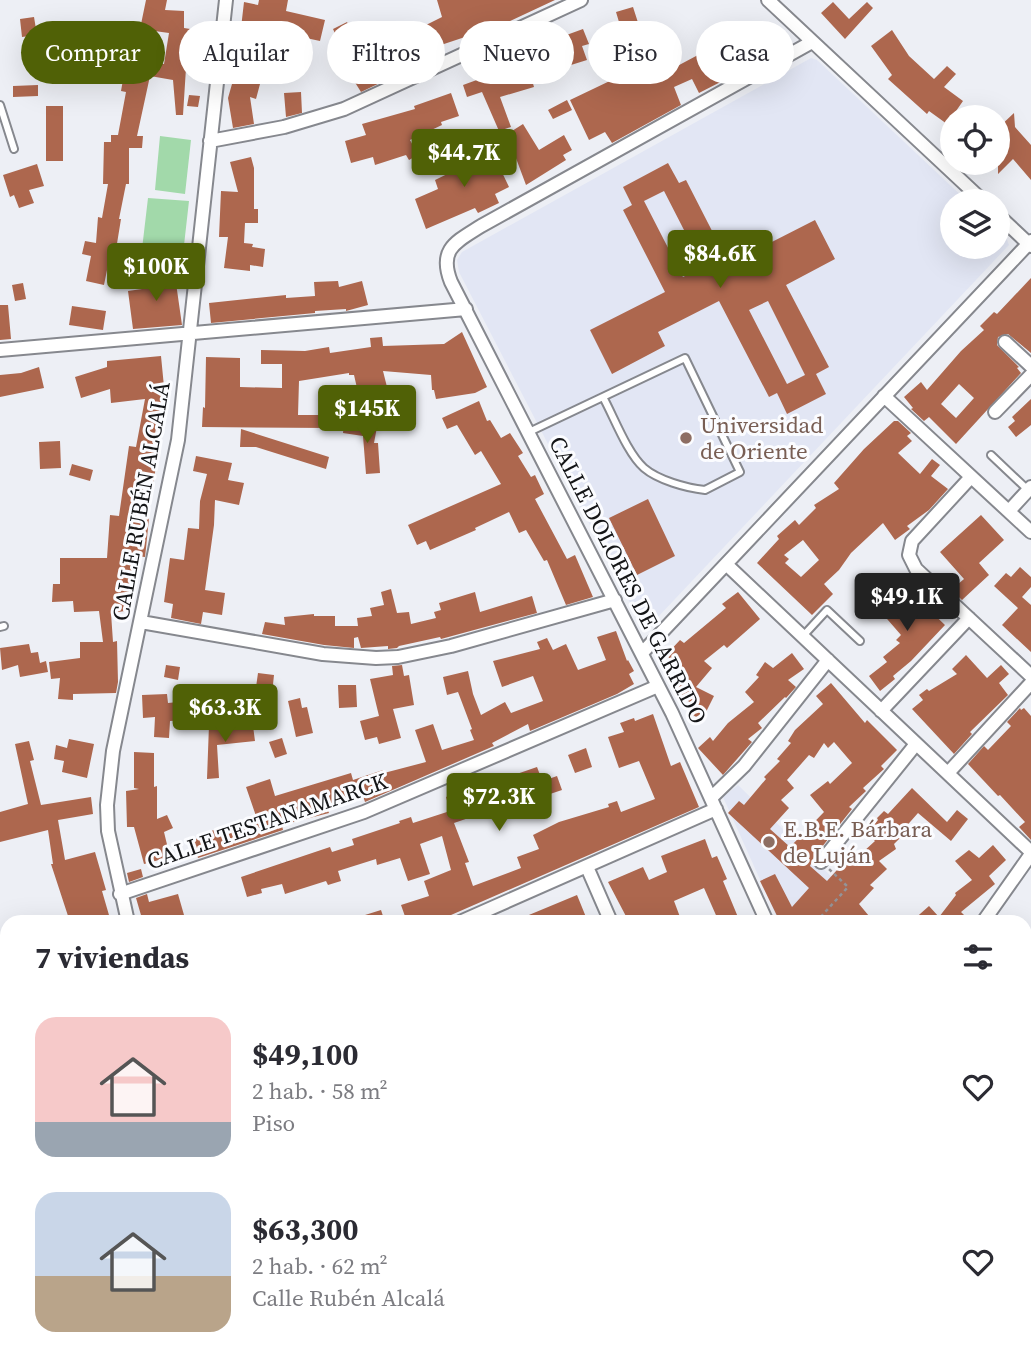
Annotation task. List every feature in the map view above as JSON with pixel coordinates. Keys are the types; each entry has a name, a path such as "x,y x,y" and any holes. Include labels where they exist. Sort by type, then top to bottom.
{"street":[{"name":"CALLE RUBÉN ALCALÁ","path":"126,915 108,831 109,781 173,470 226,0"},
{"path":"210,141 284,127 344,109 581,0"},
{"path":"768,0 970,189"},
{"name":"CALLE DOLORES DE GARRIDO","path":"764,915 659,686 451,282 446,261 448,251 454,245 481,226 812,41"},
{"path":"642,653 1030,244 1010,226"},
{"path":"0,350 466,309"},
{"path":"1005,342 1031,366"},
{"path":"995,412 1031,375"},
{"path":"884,396 1031,532"},
{"path":"971,477 912,541 909,555 916,569 1031,676"},
{"path":"1009,511 1030,488"},
{"path":"726,564 1031,853 988,915"},
{"path":"141,622 323,654 387,657 451,646 615,600"},
{"path":"881,711 969,618"},
{"path":"476,915 587,867 714,804 828,660"},
{"path":"947,773 1031,683"},
{"name":"CALLE TESTANAMARCK","path":"120,894 364,812 659,686"},
{"path":"821,862 916,744"},
{"path":"587,867 608,915"}],"lane":[{"path":"0,105 14,149"},
{"path":"529,432 685,358 740,472 705,490 684,486 649,471 642,466 630,448 603,397"},
{"path":"990,455 1030,488"},
{"path":"803,636 827,610 860,641"}],"path":[{"path":"821,862 848,887 822,915"}],"shaded area":[{"name":"Universidad de Oriente","path":"811,58 817,60 954,189 940,189 940,259 996,259 658,617 649,623 637,616 459,272 457,260 462,252 764,84 794,84 794,67"},
{"name":"E.B.E. Bárbara de Luján","path":"738,785 841,886 816,915 776,915 723,797"}],"green space":[{"path":"160,136 191,140 185,194 155,190"},
{"path":"148,198 189,201 183,254 142,249"}],"building":[{"path":"146,0 167,0 165,10 184,11 184,21 179,21 179,84 185,84 183,115 176,115 173,80 165,79 169,33 165,32 165,21 142,21"},
{"path":"259,0 288,0 286,11 325,20 320,41 313,40 313,21 242,21 244,2 258,5"},
{"path":"437,0 555,0 510,21 459,21 459,39 445,44 445,21 434,21 442,17"},
{"path":"833,2 849,19 867,2 873,8 845,39 821,13"},
{"path":"633,7 638,21 619,21 616,12"},
{"path":"34,17 35,21 21,21 21,28 20,19"},
{"path":"583,29 588,44 582,46 587,60 574,64 574,32"},
{"path":"892,30 909,56 934,79 947,66 956,74 944,87 963,101 960,105 940,105 940,119 929,111 927,114 888,79 892,75 871,46"},
{"path":"696,56 696,84 717,84 699,93 692,79 682,83 682,64"},
{"path":"122,84 148,84 137,136 143,136 142,148 129,148 129,184 126,184 119,219 114,262 109,260 104,285 86,281 91,256 82,254 85,241 96,243 98,217 102,218 108,184 103,184 104,142 111,142 111,135 118,135 126,92 121,91"},
{"path":"232,84 260,84 256,99 250,97 254,124 233,128 228,98"},
{"path":"356,84 378,84 361,92"},
{"path":"533,84 534,87 500,97 511,127 499,131 482,92 467,97 463,85"},
{"path":"603,84 681,84 674,87 681,105 612,143 605,132 589,140 570,100"},
{"path":"38,85 38,96 13,97 13,86"},
{"path":"301,92 302,113 286,117 284,93"},
{"path":"451,93 459,116 441,122 442,125 410,140 418,155 409,160 406,155 375,165 373,157 351,163 345,141 366,135 362,124 415,109 414,106"},
{"path":"189,95 200,96 198,107 187,106"},
{"path":"567,100 572,110 553,119 548,110"},
{"path":"46,106 63,106 63,161 46,161"},
{"path":"1014,113 1015,127 1031,145 1031,180 1013,159 1010,162 1010,117"},
{"path":"523,124 539,150 564,135 572,150 563,155 566,160 526,185 507,134"},
{"path":"487,141 509,187 495,194 499,203 478,213 475,208 426,229 415,199 438,189 435,180 476,160 470,149"},
{"path":"251,157 254,168 254,209 258,209 258,223 245,223 244,243 265,249 263,267 250,265 250,271 224,268 228,237 219,237 221,191 238,192 230,162"},
{"path":"668,163 679,183 686,180 729,264 815,220 835,259 786,285 829,367 816,374 826,394 787,414 777,393 769,397 719,301 658,332 665,346 612,374 590,330 665,292 623,210 632,205 623,187","holes":["664,191 703,267 683,277 644,201","768,301 805,375 787,384 749,310"]},
{"path":"37,164 44,186 29,190 34,203 19,208 14,195 10,197 3,175"},
{"path":"174,269 182,325 133,329 128,291 156,287 154,272"},
{"path":"1031,278 1031,353 1008,334 998,337 997,345 1019,367 1017,368 1021,373 956,444 929,417 924,421 911,409 913,408 904,397 921,382 927,390 961,351 984,330 980,326 994,312 997,314","holes":["959,384 974,398 956,418 941,404"]},
{"path":"338,281 339,287 362,281 368,305 346,311 315,311 211,323 209,303 286,295 286,298 315,296 314,282"},
{"path":"23,283 26,299 15,301 12,285"},
{"path":"0,305 8,305 11,339 0,340"},
{"path":"72,306 106,311 103,330 69,325"},
{"path":"462,332 487,387 475,393 436,399 431,375 383,371 387,387 373,390 375,398 360,401 354,375 349,373 299,381 298,415 329,415 329,428 202,427 206,357 240,358 240,387 282,388 282,364 261,364 261,350 305,351 329,347 330,353 371,347 370,338 382,337 383,346 444,344"},
{"path":"161,356 165,397 162,397 152,449 159,450 153,484 144,482 139,517 149,518 145,557 136,556 129,598 132,610 111,613 113,642 117,641 116,693 73,694 73,700 58,699 60,678 51,679 49,662 80,658 80,642 103,642 99,611 74,612 73,601 52,602 53,584 60,584 60,558 107,558 110,515 119,516 129,446 136,447 145,399 111,403 110,389 81,398 75,377 107,367 107,361"},
{"path":"39,367 44,388 0,397 0,375 21,373"},
{"path":"1031,399 1031,425 1016,437 1008,427 1015,421 1012,417"},
{"path":"479,401 487,421 490,420 501,438 510,433 523,453 518,456 531,477 535,475 544,494 535,499 567,559 575,555 593,597 566,605 547,560 544,561 526,530 519,533 509,512 430,550 426,541 417,545 408,525 501,484 481,451 475,455 457,425 447,429 442,418"},
{"path":"894,421 898,421 911,433 907,436 912,441 898,453 920,474 932,459 940,465 931,476 948,489 929,510 907,526 910,529 895,540 883,523 851,553 839,570 824,584 833,594 812,615 757,563 779,539 777,536 795,520 799,525 816,508 814,505 839,489 834,483","holes":["803,540 819,560 801,577 785,563 789,559 784,555"]},
{"path":"344,423 377,427 374,443 378,443 380,473 366,474 363,436 343,433"},
{"path":"241,429 329,457 326,469 256,447 240,447"},
{"path":"60,441 61,468 40,469 39,442"},
{"path":"196,456 232,463 228,480 244,483 239,505 215,500 205,590 225,593 222,615 203,612 201,624 171,618 173,604 164,602 170,558 184,560 188,528 199,529 200,501 207,474 193,471"},
{"path":"72,464 93,470 90,481 69,475"},
{"path":"648,499 675,556 637,575 609,518"},
{"path":"981,515 1004,540 979,563 989,575 962,600 951,590 964,579 940,552"},
{"path":"1020,567 1031,577 1031,587 1022,597 1031,605 1031,652 1002,625 1018,608 994,586 1006,573 1011,577"},
{"path":"914,583 926,598 921,602 945,625 893,676 895,679 880,691 869,676 887,662 883,657 900,643 896,640 901,635 881,612"},
{"path":"391,589 397,613 409,612 411,624 436,618 434,612 441,610 439,603 475,592 480,612 532,596 537,613 441,639 440,637 388,649 388,646 361,648 358,637 354,638 354,648 262,634 265,622 285,625 284,617 314,614 335,616 335,626 358,626 357,618 372,616 370,608 384,605 381,592"},
{"path":"738,592 760,619 727,648 724,645 704,661 712,668 696,687 714,696 702,720 689,713 693,705 676,691 679,688 670,680 680,668 666,655 680,640 684,643 726,608 722,604"},
{"path":"616,631 627,661 634,671 629,674 634,684 617,694 530,731 528,724 492,743 494,746 365,802 362,793 326,805 329,813 282,825 283,830 198,858 192,840 256,816 246,787 270,779 275,796 351,773 353,780 383,770 384,773 426,762 415,730 433,724 442,750 474,740 458,692 447,695 443,677 468,671 481,715 505,702 511,713 543,701 533,676 502,687 493,661 540,649 537,642 547,638 553,650 566,644 578,670 606,660 597,637"},
{"path":"29,644 31,653 38,652 40,663 46,661 48,672 20,677 18,665 2,670 0,648"},
{"path":"792,653 804,669 788,680 796,687 758,723 762,728 748,739 752,742 723,775 698,748 710,737 713,741 728,723 754,702 745,692 759,677 756,675 765,662 773,668"},
{"path":"966,655 987,678 1001,665 1009,674 999,683 1008,695 970,732 972,734 954,754 912,709 923,700 919,695 957,674 952,669"},
{"path":"166,665 180,667 178,680 164,677"},
{"path":"402,665 404,676 409,675 414,705 393,709 401,738 379,744 377,737 365,740 360,721 379,716 370,679 393,675 392,666"},
{"path":"258,673 274,675 271,703 254,701"},
{"path":"831,683 865,723 867,720 897,750 881,766 884,769 863,788 866,791 849,807 852,809 814,857 810,866 827,881 846,860 850,864 875,841 866,833 884,811 888,814 912,788 947,822 957,810 968,819 951,841 918,813 903,830 906,832 894,844 896,849 879,861 887,869 870,885 874,888 859,904 868,915 777,915 760,881 775,874 792,907 809,888 728,813 739,801 744,805 766,779 764,777 780,761 777,759 791,743 788,741 795,730 823,704 816,696","holes":["834,742 852,763 830,784 828,781 810,795 824,812 790,847 770,829 789,808 781,800 794,788 787,780 809,755 814,758 824,743 828,748"]},
{"path":"338,685 356,685 357,707 339,708"},
{"path":"167,694 168,703 188,701 189,720 170,721 169,738 154,737 155,717 143,718 142,695"},
{"path":"300,698 302,708 307,707 313,733 296,737 288,701"},
{"path":"1020,708 1024,708 1031,716 1031,840 1019,827 1025,822 968,764 984,746 988,750 1011,726 1007,722"},
{"path":"653,714 671,766 680,762 699,807 451,915 405,915 401,905 429,896 424,881 451,870 442,836 420,844 430,874 408,881 400,858 377,865 376,859 338,871 341,881 328,885 326,881 285,894 282,884 261,889 262,893 247,897 241,877 330,847 332,852 354,845 352,839 411,817 413,823 450,811 446,797 495,778 496,781 537,767 545,788 505,802 507,808 494,814 492,810 454,823 469,862 465,863 473,886 521,868 517,857 539,849 533,835 559,822 609,807 608,804 617,801 621,812 655,799 639,761 619,768 608,737 624,732 620,723 634,718 635,721"},
{"path":"209,725 226,725 226,729 253,726 255,741 217,745 219,778 207,779"},
{"path":"282,738 287,754 275,758 269,742"},
{"path":"69,739 94,744 87,778 62,772 64,761 54,759 56,745 67,748"},
{"path":"29,741 34,760 30,761 41,805 91,797 93,814 58,820 65,860 95,852 106,890 102,891 109,915 68,915 51,864 48,830 0,842 0,812 28,804 15,744"},
{"path":"586,748 592,767 575,773 568,755"},
{"path":"134,752 154,753 157,819 167,815 173,828 164,832 170,857 144,864 134,827 127,827 126,791 139,789 134,788"},
{"path":"557,776 562,790 547,795 543,781"},
{"path":"705,839 712,858 717,856 727,879 723,881 737,915 716,915 704,888 674,901 679,915 625,915 608,882 643,867 649,880 667,872 661,856"},
{"path":"993,845 1006,860 989,876 995,884 961,912 964,915 941,915 955,893 972,880 955,861 969,850 979,858"},
{"path":"141,869 143,877 129,882 127,873"},
{"path":"147,894 149,902 178,894 184,915 141,915 136,898"},
{"path":"577,895 585,915 529,915"},
{"path":"929,906 937,915 919,915"},
{"path":"381,910 383,915 365,915"}],"place":[{"name":"Universidad de Oriente","path":"686,438"},
{"name":"E.B.E. Bárbara de Luján","path":"769,842"}]}
